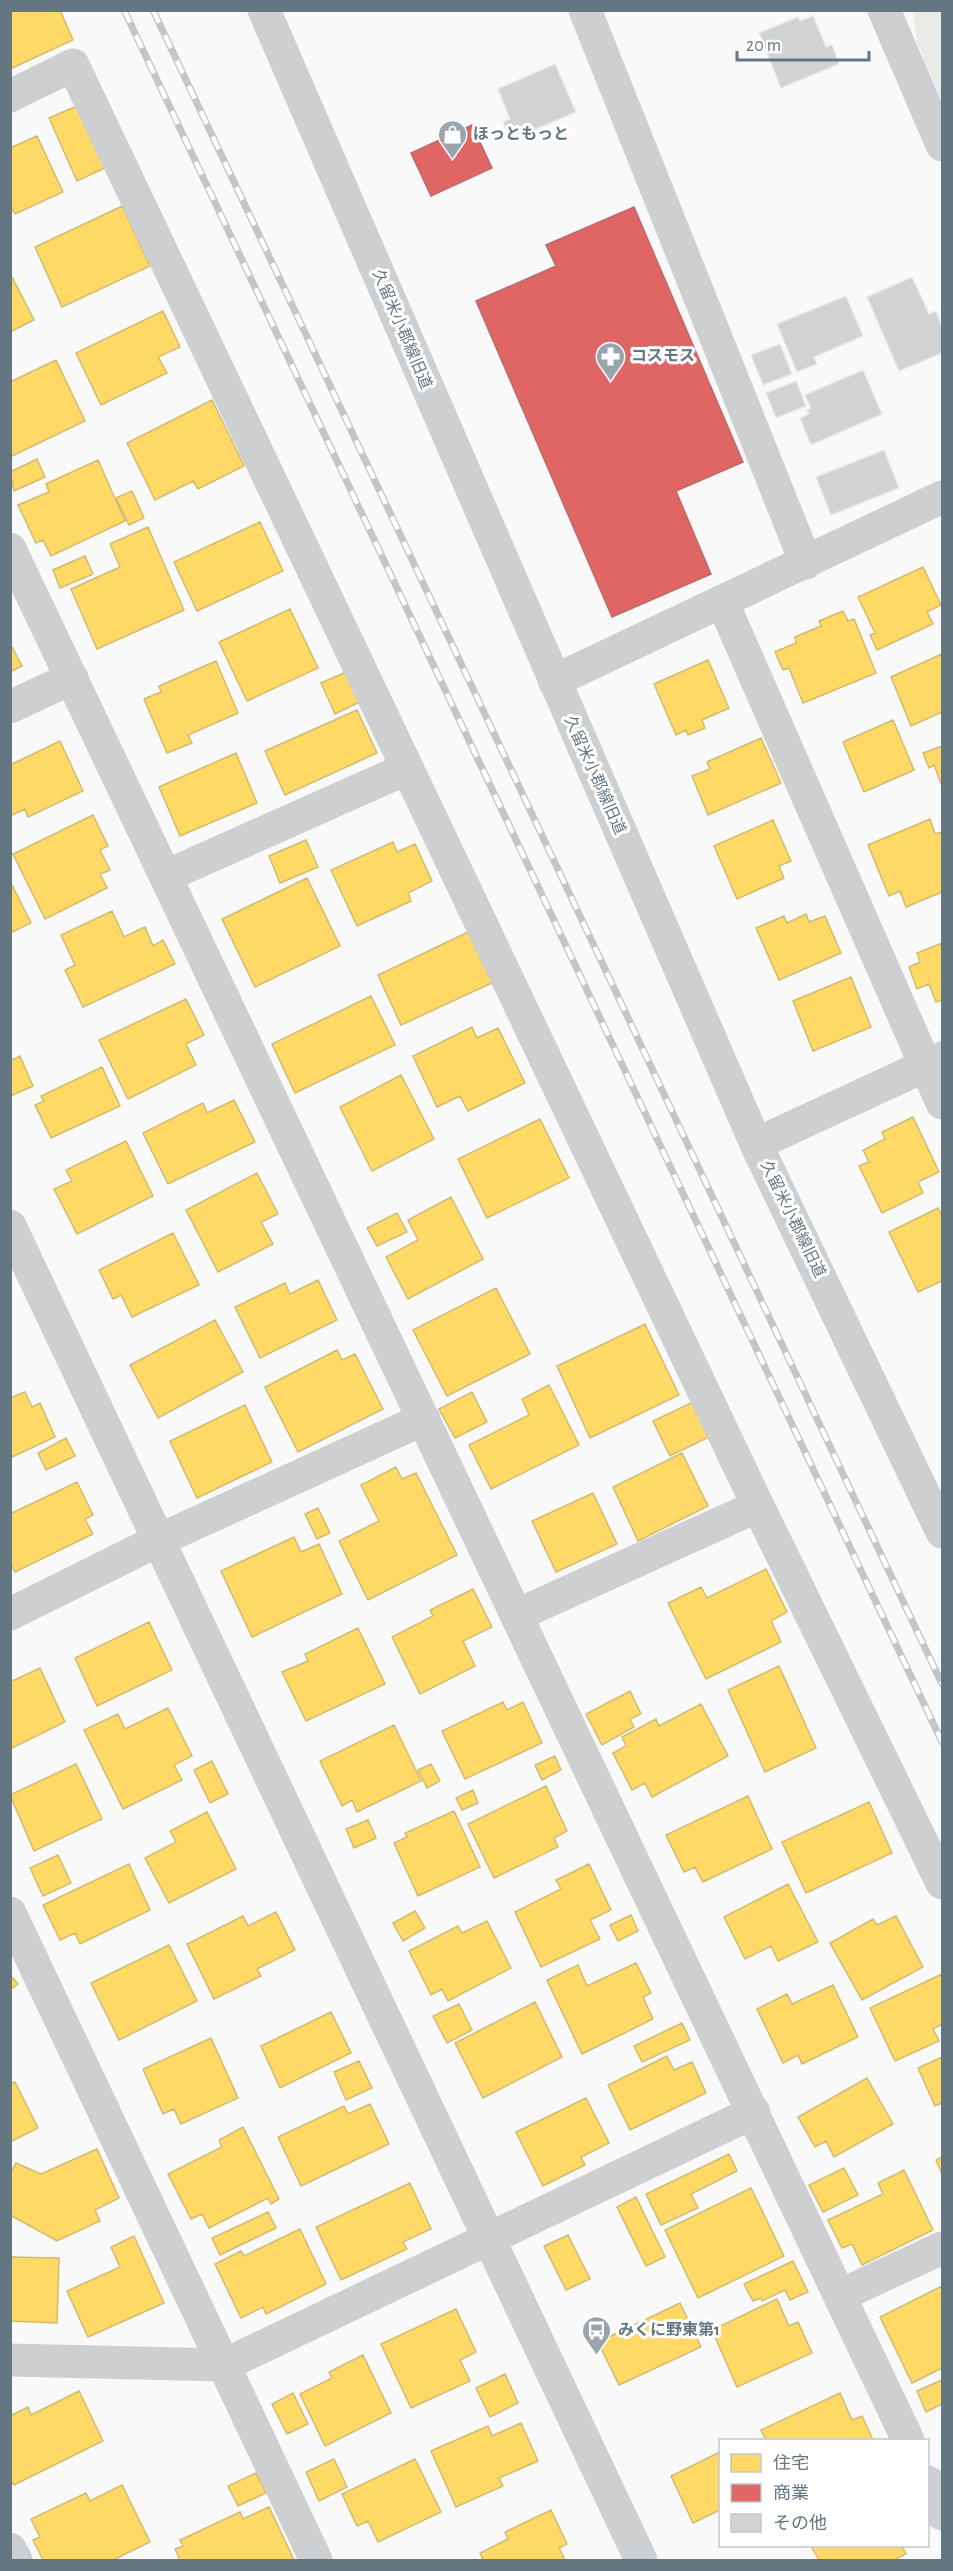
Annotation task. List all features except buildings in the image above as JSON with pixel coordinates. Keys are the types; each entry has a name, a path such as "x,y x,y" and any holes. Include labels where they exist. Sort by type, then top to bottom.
{"street":[{"name":"久留米小郡線旧道","path":"264,10 756,1144 942,1532"},
{"path":"585,10 806,563"},
{"path":"884,10 942,146"},
{"path":"10,96 73,65 758,1506 942,1883"},
{"path":"554,681 722,601 940,505"},
{"path":"10,549 908,2439"},
{"path":"722,601 934,1062 942,1103"},
{"path":"10,707 72,678"},
{"path":"166,876 406,769"},
{"path":"756,1144 934,1062"},
{"path":"10,1226 641,2560"},
{"path":"10,1614 159,1540 424,1419"},
{"path":"517,1615 758,1506"},
{"path":"10,1913 316,2560"},
{"path":"10,2360 224,2366 754,2112"},
{"path":"841,2295 942,2248"},
{"path":"929,2486 942,2514"},
{"path":"10,2549 16,2560"}],"shaded area":[{"path":"913,11 942,11 942,102 917,42"}],"railway":[{"path":"124,10 942,1742"},
{"path":"153,10 942,1684"}],"place":[{"name":"ほっともっと","path":"452,160"},
{"name":"コスモス","path":"610,382"},
{"name":"みくに野東第1","path":"597,2356"}]}
